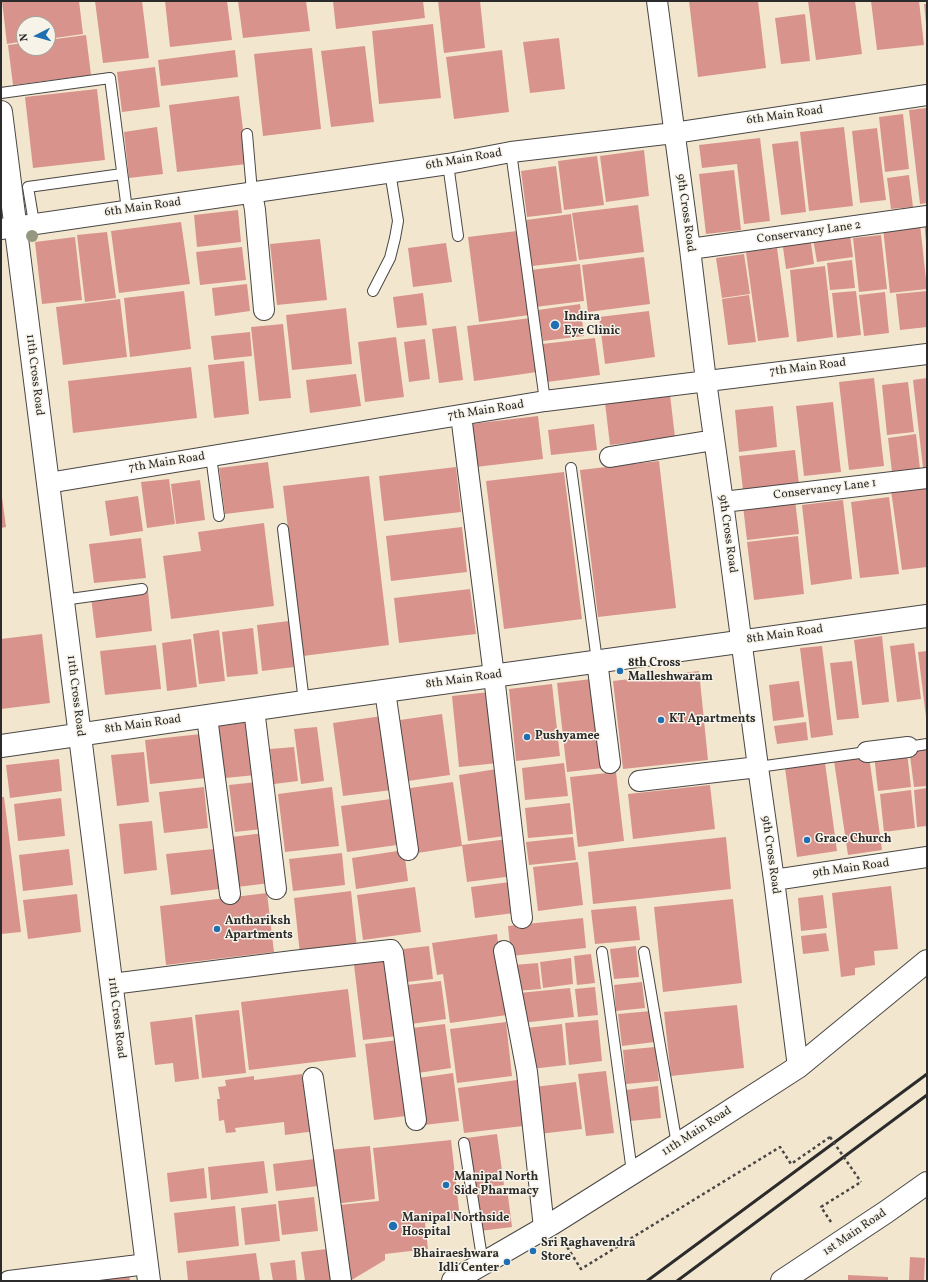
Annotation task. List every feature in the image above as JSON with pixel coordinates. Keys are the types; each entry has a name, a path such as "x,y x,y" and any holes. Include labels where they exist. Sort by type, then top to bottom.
{"street":[{"name":"9th Cross Road","path":"657,1 706,381 798,1067"},
{"name":"6th Main Road","path":"17,226 448,164 511,152 674,133 927,95"},
{"name":"11th Cross Road","path":"1,112 17,226 148,1272"},
{"path":"252,192 264,310"},
{"name":"Conservancy Lane 2","path":"690,249 927,216"},
{"name":"7th Main Road","path":"48,483 545,401 927,354"},
{"path":"461,415 494,676 522,918"},
{"path":"610,457 714,440"},
{"name":"Conservancy Lane 1","path":"723,502 927,478"},
{"name":"8th Main Road","path":"1,746 254,709 927,616"},
{"path":"597,661 610,763"},
{"path":"385,691 408,850"},
{"path":"254,709 276,889"},
{"path":"207,717 230,894"},
{"path":"866,752 918,745"},
{"path":"639,781 758,767"},
{"name":"9th Main Road","path":"774,880 927,857"},
{"path":"112,984 390,950 393,953 416,1120"},
{"path":"504,951 527,1072 549,1225"},
{"name":"11th Main Road","path":"453,1281 549,1225 798,1067 927,961"},
{"path":"313,1078 340,1281"},
{"name":"1st Main Road","path":"782,1281 927,1183"},
{"path":"9,1281 148,1272"}],"lane":[{"path":"1,93 110,78 127,210"},
{"path":"247,134 252,192"},
{"path":"511,152 545,401"},
{"path":"448,164 458,236"},
{"path":"373,291 390,258 398,221 390,172"},
{"path":"17,226 28,187 122,174"},
{"path":"211,456 219,516"},
{"path":"571,468 597,661"},
{"path":"283,529 304,702"},
{"path":"63,600 142,589"},
{"path":"758,767 866,752"},
{"path":"602,952 632,1172"},
{"path":"644,952 677,1145"},
{"path":"464,1143 483,1264"}],"path":[{"path":"549,1225 581,1270 780,1147 791,1164 830,1136 861,1182 821,1207"}],"building":[{"path":"2,1 79,1 83,34 56,38 56,16 16,16 16,42 7,44"},
{"path":"95,1 142,1 149,58 103,63"},
{"path":"165,1 227,1 232,40 170,47"},
{"path":"238,1 306,1 310,31 243,38"},
{"path":"333,1 423,1 425,18 336,29"},
{"path":"438,1 480,1 485,48 444,53"},
{"path":"689,1 758,1 766,68 698,77"},
{"path":"808,1 855,1 862,54 816,60"},
{"path":"871,1 919,1 924,45 877,50"},
{"path":"924,4 927,4 927,23 926,23"},
{"path":"805,14 810,61 781,64 775,18"},
{"path":"433,24 441,98 379,104 372,31"},
{"path":"86,35 91,75 13,85 8,45 16,44 16,56 56,56 56,39"},
{"path":"559,38 565,89 530,93 523,42"},
{"path":"365,46 374,122 331,127 321,51"},
{"path":"312,48 321,129 263,136 254,54"},
{"path":"235,50 238,77 161,86 158,60"},
{"path":"502,50 509,112 454,119 446,57"},
{"path":"155,67 160,107 122,112 117,72"},
{"path":"97,89 105,160 33,168 25,97"},
{"path":"239,96 247,164 177,172 169,105"},
{"path":"927,108 927,203 920,204 909,110"},
{"path":"903,114 909,169 885,172 879,117"},
{"path":"157,127 163,174 129,178 124,132"},
{"path":"844,127 853,206 809,211 800,132"},
{"path":"877,128 886,200 860,203 852,131"},
{"path":"760,138 770,221 744,224 737,164 702,168 699,145"},
{"path":"798,141 806,212 781,215 772,144"},
{"path":"644,150 649,196 606,202 600,156"},
{"path":"597,156 604,205 564,210 558,161"},
{"path":"556,166 562,213 527,217 521,171"},
{"path":"734,170 741,230 706,234 699,174"},
{"path":"909,175 913,207 891,209 887,178"},
{"path":"638,205 644,252 579,260 572,213"},
{"path":"238,210 241,242 197,247 194,215"},
{"path":"571,214 577,261 532,266 526,220"},
{"path":"924,220 927,220 927,242 926,242"},
{"path":"181,222 190,284 119,293 111,231"},
{"path":"920,224 927,289 890,293 883,228"},
{"path":"849,228 853,257 817,262 812,233"},
{"path":"517,231 529,315 479,322 468,237"},
{"path":"107,232 116,298 85,302 77,235"},
{"path":"881,235 887,289 859,292 853,238"},
{"path":"810,236 814,264 786,269 782,240"},
{"path":"75,237 82,300 42,304 35,242"},
{"path":"320,239 327,300 277,305 270,244"},
{"path":"446,243 452,282 413,287 408,248"},
{"path":"242,247 246,280 200,285 196,252"},
{"path":"777,248 789,337 758,341 746,252"},
{"path":"744,254 750,294 722,298 716,258"},
{"path":"644,257 650,304 588,312 582,265"},
{"path":"852,260 855,288 830,290 827,263"},
{"path":"580,264 584,301 535,307 531,270"},
{"path":"825,266 833,337 797,342 790,270"},
{"path":"247,284 250,311 215,316 212,288"},
{"path":"184,291 191,349 130,357 124,298"},
{"path":"856,291 861,335 837,338 832,293"},
{"path":"927,291 927,327 900,330 896,294"},
{"path":"885,292 889,333 864,336 859,295"},
{"path":"423,293 427,325 397,328 393,297"},
{"path":"749,295 756,342 728,345 722,299"},
{"path":"120,299 127,357 63,365 56,307"},
{"path":"580,304 584,336 543,341 538,310"},
{"path":"346,308 352,364 292,370 286,315"},
{"path":"649,311 655,357 605,364 599,317"},
{"path":"531,318 537,372 474,381 467,326"},
{"path":"283,324 291,398 259,401 251,327"},
{"path":"456,326 463,380 439,383 432,329"},
{"path":"250,332 252,356 214,360 211,336"},
{"path":"396,337 404,397 365,402 358,342"},
{"path":"595,338 600,375 547,382 542,344"},
{"path":"425,339 430,379 409,382 404,342"},
{"path":"244,361 249,414 214,418 208,365"},
{"path":"191,367 197,418 73,433 68,381"},
{"path":"356,374 361,406 310,413 306,380"},
{"path":"874,378 884,466 849,470 839,382"},
{"path":"927,378 927,467 923,468 913,380"},
{"path":"908,382 914,432 887,435 882,385"},
{"path":"670,395 675,437 610,445 605,403"},
{"path":"833,402 841,472 804,476 796,406"},
{"path":"773,406 777,447 739,452 735,410"},
{"path":"538,416 543,459 476,467 471,424"},
{"path":"594,424 597,450 551,455 548,430"},
{"path":"916,434 920,469 892,472 888,438"},
{"path":"795,450 799,484 743,490 739,456"},
{"path":"659,461 676,608 598,617 580,470"},
{"path":"268,462 274,508 225,514 219,468"},
{"path":"456,467 461,512 384,521 379,476"},
{"path":"564,472 582,619 504,629 486,481"},
{"path":"369,476 389,645 303,656 283,486"},
{"path":"169,479 175,524 147,528 141,482"},
{"path":"200,480 205,520 176,524 171,484"},
{"path":"927,484 927,567 902,570 891,490"},
{"path":"138,496 143,531 110,536 105,501"},
{"path":"1,497 6,527 1,528"},
{"path":"889,497 899,574 860,578 851,502"},
{"path":"795,500 799,534 747,540 743,506"},
{"path":"843,500 852,579 811,585 802,505"},
{"path":"264,523 274,606 171,619 163,556 201,551 198,532"},
{"path":"462,527 467,572 391,581 386,536"},
{"path":"798,536 804,594 754,600 747,542"},
{"path":"141,538 146,578 94,583 89,544"},
{"path":"470,589 476,634 399,643 394,598"},
{"path":"148,591 152,631 96,638 91,597"},
{"path":"289,621 294,667 262,671 257,625"},
{"path":"253,628 258,674 227,677 222,632"},
{"path":"219,630 225,681 199,684 193,634"},
{"path":"42,634 50,703 1,709 1,639"},
{"path":"882,636 889,702 862,705 854,640"},
{"path":"191,639 197,687 167,691 162,643"},
{"path":"914,643 921,699 897,702 890,646"},
{"path":"156,645 161,689 105,695 100,651"},
{"path":"822,646 833,735 811,738 800,648"},
{"path":"927,651 927,717 926,717 918,652"},
{"path":"852,661 859,718 837,720 830,663"},
{"name":"KT Apartments","path":"699,671 708,760 623,769 613,681"},
{"path":"592,679 603,768 567,772 557,683"},
{"path":"799,681 804,717 773,721 769,685"},
{"path":"552,684 560,756 516,761 509,689"},
{"path":"490,692 498,763 459,767 452,696"},
{"path":"442,714 450,775 401,782 393,721"},
{"path":"382,716 392,790 343,796 333,723"},
{"path":"250,722 256,775 225,778 219,726"},
{"path":"806,722 808,740 777,744 774,726"},
{"path":"317,727 324,781 301,784 294,729"},
{"path":"201,734 206,778 150,784 145,740"},
{"path":"927,746 927,786 914,787 909,748"},
{"path":"294,747 298,781 274,784 270,749"},
{"path":"144,752 149,802 117,806 111,755"},
{"path":"907,752 911,787 878,791 874,755"},
{"path":"869,756 882,850 848,855 834,761"},
{"path":"59,759 62,791 10,798 6,765"},
{"path":"564,763 568,796 525,800 522,768"},
{"path":"825,763 837,851 797,857 785,768"},
{"path":"503,768 512,835 468,841 459,775"},
{"path":"616,772 624,841 578,847 570,777"},
{"path":"257,782 262,829 235,832 229,785"},
{"path":"453,782 462,846 411,854 403,789"},
{"path":"710,785 715,829 633,839 628,794"},
{"path":"204,787 208,828 164,833 159,792"},
{"path":"332,787 339,846 285,852 278,794"},
{"path":"927,788 927,826 917,827 914,790"},
{"path":"911,790 915,828 884,832 880,794"},
{"path":"1,797 4,797 21,932 1,934"},
{"path":"61,798 65,836 18,841 14,804"},
{"path":"398,798 404,844 347,852 341,806"},
{"path":"570,803 573,834 528,838 525,808"},
{"path":"152,821 157,870 124,874 119,824"},
{"path":"264,833 270,883 237,887 231,837"},
{"path":"573,837 576,860 529,865 526,842"},
{"path":"726,837 731,889 593,904 588,852"},
{"path":"508,839 513,876 467,882 462,845"},
{"path":"69,849 73,885 23,891 19,855"},
{"path":"214,849 219,889 171,895 166,854"},
{"path":"404,850 408,881 356,889 352,858"},
{"path":"342,853 345,885 293,891 289,859"},
{"path":"578,862 583,905 538,911 533,867"},
{"path":"510,882 514,913 475,918 471,887"},
{"path":"891,886 898,949 874,951 875,965 855,968 855,975 841,977 832,893"},
{"path":"415,887 421,932 363,940 357,895"},
{"path":"351,891 357,948 300,954 294,898"},
{"name":"Anthariksh Apartments","path":"267,893 274,952 166,965 160,906"},
{"path":"77,894 81,932 28,939 23,900"},
{"path":"823,895 827,928 801,931 798,898"},
{"path":"733,899 742,983 663,992 654,907"},
{"path":"636,906 640,940 595,944 591,910"},
{"path":"583,918 586,948 511,956 508,926"},
{"path":"826,933 829,951 803,954 801,936"},
{"path":"497,934 507,1015 450,1023 443,974 437,975 432,943"},
{"path":"429,946 433,979 407,982 403,949"},
{"path":"636,946 639,977 614,979 610,949"},
{"path":"591,954 595,983 577,985 574,956"},
{"path":"571,958 573,984 543,988 540,962"},
{"path":"388,961 397,1036 363,1040 354,965"},
{"path":"538,963 541,989 516,991 514,965"},
{"path":"441,981 446,1019 411,1024 407,985"},
{"path":"642,982 645,1008 616,1011 614,985"},
{"path":"595,987 598,1015 578,1017 575,989"},
{"path":"570,988 574,1017 522,1023 519,993"},
{"path":"348,989 356,1057 249,1070 241,1002"},
{"path":"737,1005 744,1068 671,1076 664,1012"},
{"path":"239,1010 246,1073 202,1078 195,1015"},
{"path":"651,1011 655,1042 622,1046 618,1014"},
{"path":"192,1017 199,1079 175,1082 173,1063 155,1065 150,1022"},
{"path":"598,1020 602,1061 569,1065 565,1023"},
{"path":"506,1022 512,1076 457,1083 450,1029"},
{"path":"445,1024 451,1068 418,1073 412,1028"},
{"path":"562,1024 566,1065 531,1069 526,1028"},
{"path":"398,1040 406,1116 374,1120 365,1044"},
{"path":"655,1047 659,1081 626,1084 623,1050"},
{"path":"606,1071 614,1133 586,1136 578,1074"},
{"path":"453,1073 459,1121 424,1125 418,1078"},
{"path":"302,1074 307,1114 314,1112 316,1131 285,1135 284,1122 235,1128 236,1132 226,1133 224,1120 219,1121 217,1099 220,1099 218,1087 226,1086 225,1080 254,1076 254,1080"},
{"path":"517,1080 523,1126 464,1133 458,1088"},
{"path":"576,1082 582,1129 539,1134 534,1087"},
{"path":"658,1086 661,1118 630,1121 626,1090"},
{"path":"497,1134 504,1185 472,1189 466,1138"},
{"path":"451,1140 460,1219 425,1223 428,1249 385,1254 385,1260 350,1281 339,1205 379,1201 373,1148"},
{"path":"370,1146 375,1199 335,1204 329,1150"},
{"path":"315,1159 318,1186 276,1191 273,1164"},
{"path":"264,1161 268,1193 211,1200 208,1167"},
{"path":"204,1168 207,1198 170,1202 167,1173"},
{"path":"507,1188 512,1227 480,1231 476,1192"},
{"path":"314,1197 318,1231 282,1235 278,1201"},
{"path":"276,1204 280,1241 245,1245 241,1208"},
{"path":"235,1206 239,1246 178,1253 174,1213"},
{"path":"327,1249 331,1281 305,1281 301,1252"},
{"path":"256,1253 260,1281 188,1281 186,1261"},
{"path":"910,1257 925,1258 924,1281 909,1281"},
{"path":"295,1260 297,1281 273,1281 270,1263"},
{"path":"129,1272 130,1281 93,1281 92,1275"},
{"path":"848,1275 888,1277 888,1281 848,1281"}],"railway":[{"path":"647,1281 927,1074"},
{"path":"677,1281 927,1095"}],"place":[{"name":"Indira Eye Clinic","path":"555,325"},
{"name":"8th Cross Malleshwaram","path":"620,671"},
{"name":"KT Apartments","path":"661,720"},
{"name":"Pushyamee","path":"527,737"},
{"name":"Grace Church","path":"807,840"},
{"name":"Anthariksh Apartments","path":"217,929"},
{"name":"Manipal North Side Pharmacy","path":"446,1185"},
{"name":"Manipal Northside Hospital","path":"393,1226"},
{"name":"Sri Raghavendra Store","path":"533,1251"},
{"name":"Bhairaeshwara Idli Center","path":"507,1262"}]}
